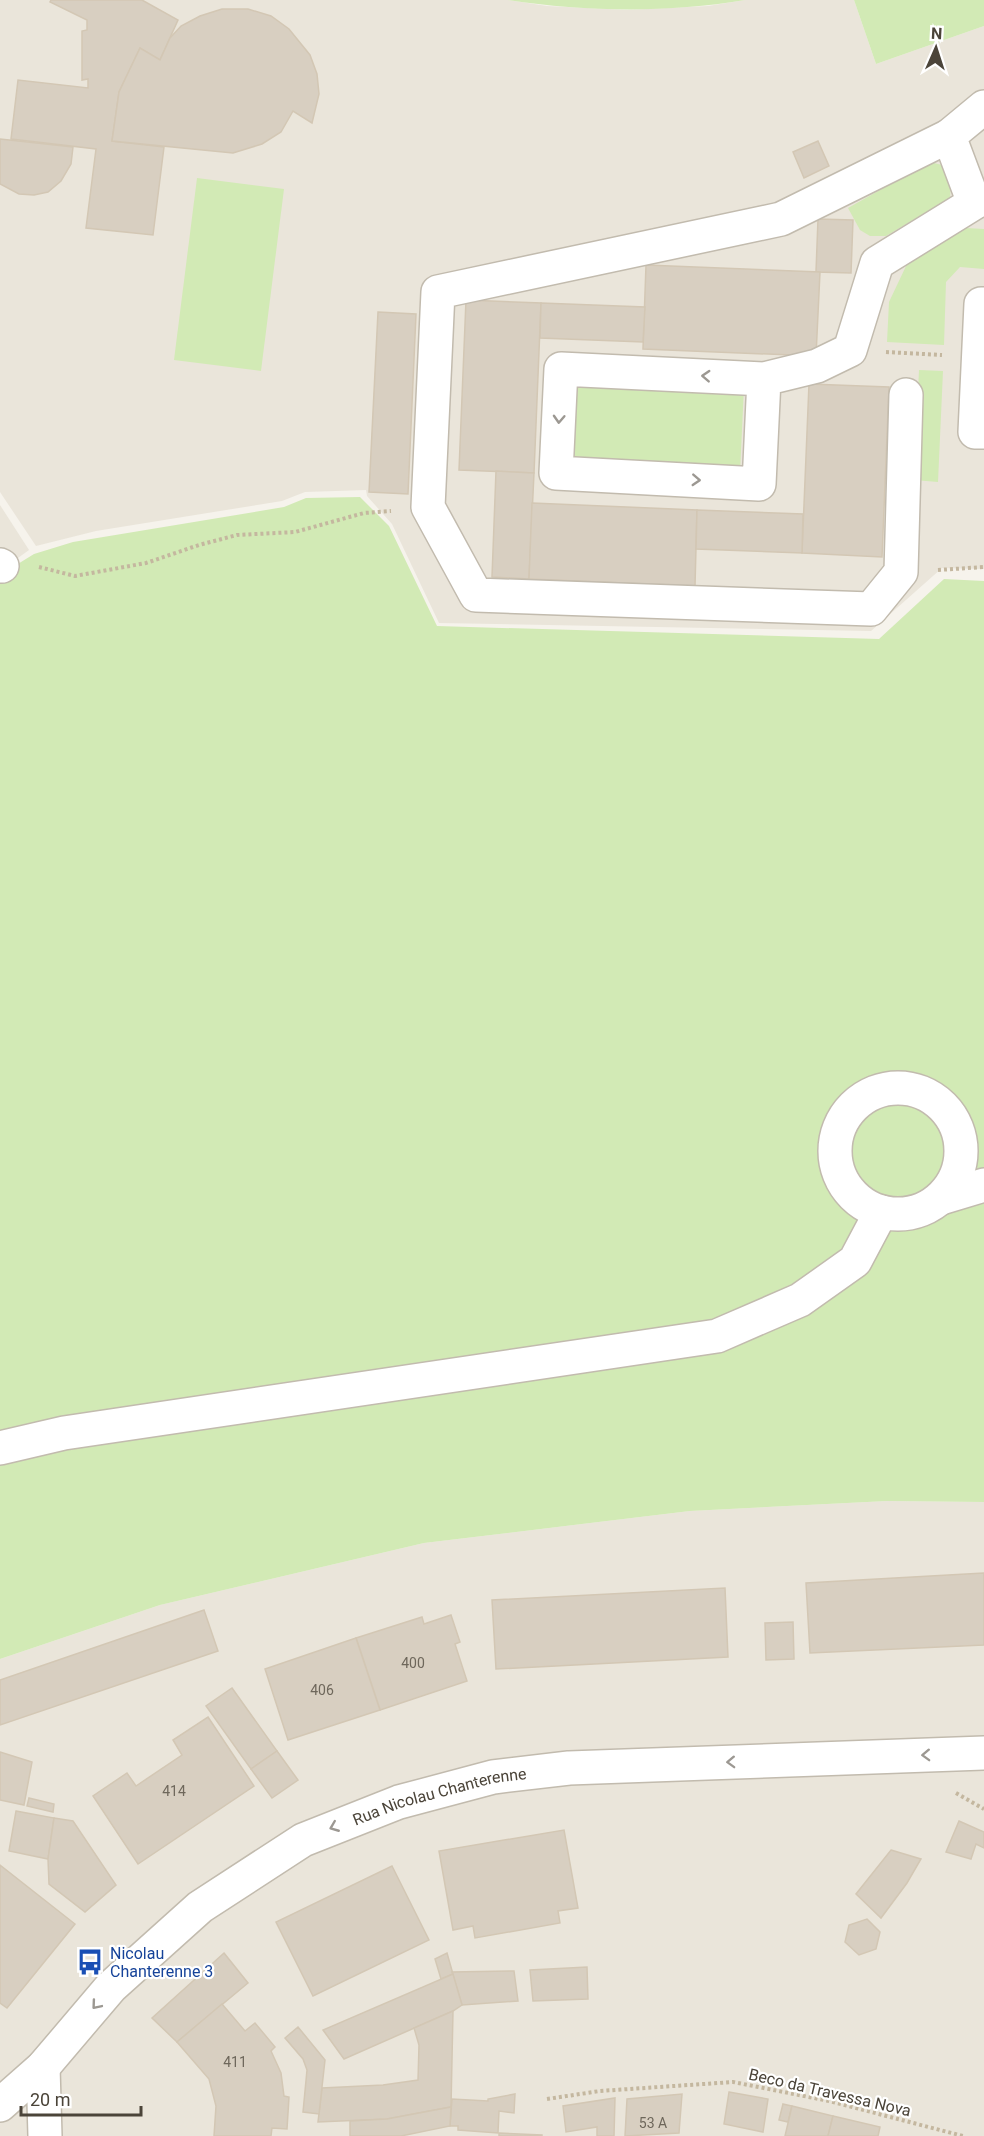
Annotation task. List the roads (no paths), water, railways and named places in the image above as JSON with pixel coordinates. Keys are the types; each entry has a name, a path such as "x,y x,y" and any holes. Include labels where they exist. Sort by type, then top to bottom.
{"street":[{"path":"906,395 901,572 871,609 476,595 428,507 438,292 781,219 949,136 984,107"},
{"path":"764,379 759,484 556,473 561,369 764,379 817,366 850,350 877,263 974,202 949,136"},
{"path":"984,304 981,304 975,432 984,432"},
{"path":"941,1198 954,1181 961,1161 961,1140 969,1125 924,1093 904,1088 883,1089 864,1097 849,1111 839,1129 834,1149 837,1170 847,1188 862,1203 881,1212 902,1214 923,1209 941,1198 984,1185"},
{"path":"0,1448 64,1433 717,1336 800,1300 855,1261 881,1212"},
{"name":"Rua Nicolau Chanterenne","path":"0,2105 43,2067 111,1987 200,1907 303,1840 399,1802 493,1777 569,1768 984,1753"},
{"path":"43,2067 45,2136"}],"place":[{"name":"Nicolau Chanterenne 3","path":"90,1962"}]}
